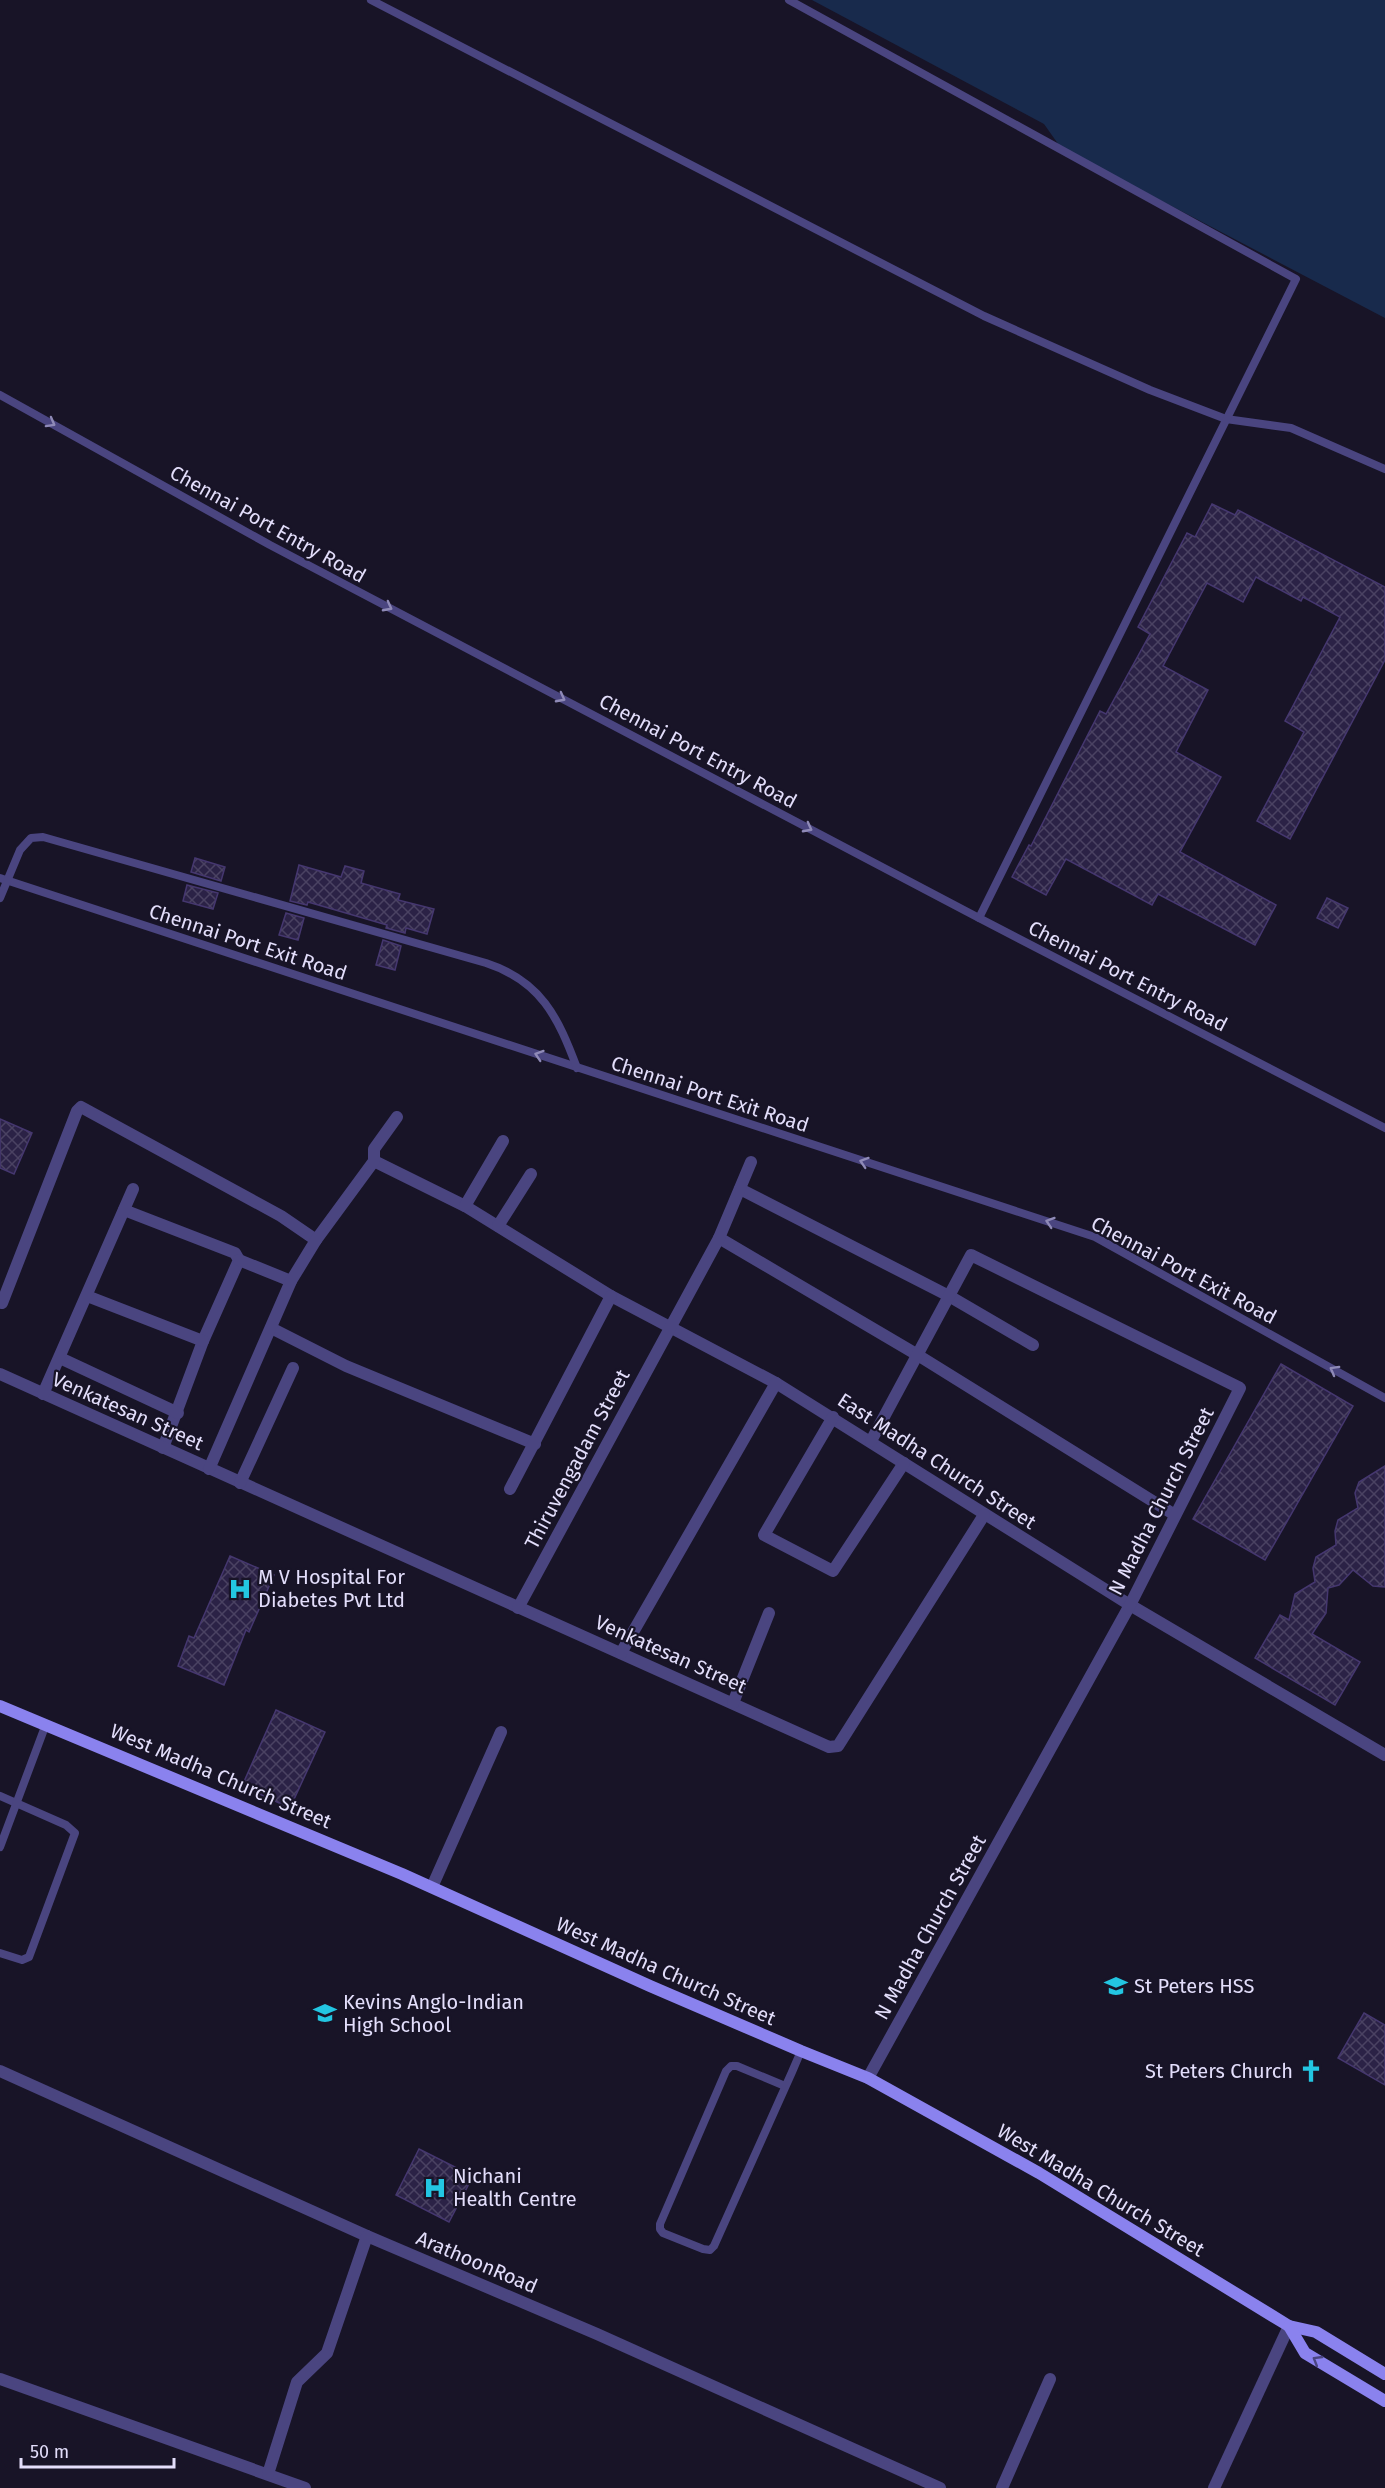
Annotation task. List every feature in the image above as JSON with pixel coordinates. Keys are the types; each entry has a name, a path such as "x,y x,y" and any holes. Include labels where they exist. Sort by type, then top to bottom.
{"main road":[{"name":"West Madha Church Street","path":"0,1706 432,1887 801,2051 868,2078 1039,2173 1289,2326 1316,2332 1385,2374"},
{"name":"West Madha Church Street","path":"1289,2326 1305,2354 1385,2401"},
{"path":"1346,2378 1357,2357"}],"street":[{"path":"2,1304 77,1111 81,1107 261,1204 316,1240"},
{"path":"209,1469 291,1281 316,1240 374,1161 374,1149 397,1117"},
{"path":"465,1206 503,1141"},
{"name":"East Madha Church Street","path":"374,1161 465,1206 610,1296 777,1383 1130,1605 1385,1755"},
{"name":"Thiruvengadam Street","path":"518,1608 719,1238 751,1162"},
{"path":"498,1226 531,1174"},
{"path":"43,1394 133,1189"},
{"path":"740,1189 949,1296 1033,1345"},
{"path":"124,1210 235,1253 238,1260 291,1281"},
{"path":"719,1238 916,1354 1175,1515"},
{"name":"N Madha Church Street","path":"868,2078 1130,1605 1240,1388 971,1255 871,1441"},
{"path":"164,1448 204,1341 238,1260"},
{"path":"87,1296 204,1341"},
{"path":"510,1489 610,1296"},
{"path":"271,1328 346,1366 535,1444"},
{"path":"60,1358 178,1413"},
{"path":"240,1483 293,1368"},
{"name":"Venkatesan Street","path":"0,1374 829,1747 838,1746 984,1515"},
{"path":"621,1653 777,1383"},
{"path":"833,1418 764,1535 833,1570 904,1463"},
{"path":"733,1703 769,1613"},
{"path":"432,1887 501,1732"},
{"name":"ArathoonRoad","path":"0,2071 367,2236 597,2334 940,2488"},
{"path":"268,2474 297,2382 327,2353 367,2236"},
{"path":"1214,2488 1289,2326"},
{"path":"0,2379 305,2488"},
{"path":"1002,2488 1050,2379"}],"lane":[{"path":"371,0 984,316 1150,390 1226,419 1291,428 1385,469"},
{"path":"789,0 1296,279 979,918"},
{"name":"Chennai Port Entry Road","path":"0,395 270,545 979,918 1385,1128"},
{"path":"0,898 3,880 24,844 31,838 43,837 502,968 521,980 551,1009 564,1031 577,1068"},
{"name":"Chennai Port Exit Road","path":"3,880 1095,1237 1385,1398"},
{"path":"0,1846 46,1724"},
{"path":"0,1796 72,1829 74,1838 28,1957 22,1960 0,1953"},
{"path":"785,2086 737,2066 730,2066 660,2224 663,2233 704,2249 710,2250 714,2246 801,2051"}],"water":[{"path":"812,0 1385,0 1385,318 1061,148 1044,124"}],"building":[{"path":"1212,504 1235,515 1238,510 1385,587 1385,660 1290,839 1257,821 1304,732 1285,721 1340,617 1303,597 1301,601 1256,577 1243,602 1207,583 1163,666 1208,690 1176,752 1221,777 1180,852 1276,905 1255,945 1158,894 1152,905 1066,859 1046,895 1012,877 1029,845 1031,846 1100,711 1106,714 1150,634 1138,627 1187,533 1195,537"},
{"path":"195,858 225,867 221,881 191,872"},
{"path":"299,865 341,877 345,866 364,871 361,883 400,894 398,900 434,909 427,934 406,928 405,933 386,928 387,925 308,902 307,905 290,901"},
{"path":"187,885 218,893 213,909 183,901"},
{"path":"1327,898 1348,908 1338,928 1317,918"},
{"path":"286,913 304,918 298,940 279,935"},
{"path":"383,940 401,946 395,970 376,965"},
{"path":"0,1119 32,1133 14,1174 0,1168"},
{"path":"1281,1364 1353,1406 1265,1560 1193,1519"},
{"path":"1385,1466 1385,1587 1373,1586 1353,1570 1339,1585 1328,1588 1326,1613 1312,1634 1360,1662 1335,1705 1255,1658 1280,1615 1289,1620 1295,1594 1315,1582 1313,1568 1316,1557 1336,1545 1335,1531 1338,1520 1358,1508 1355,1493 1359,1482"},
{"path":"230,1556 274,1575 249,1632 246,1630 224,1685 178,1666 189,1636 194,1638"},
{"path":"276,1710 325,1732 290,1808 242,1786"},
{"path":"1364,2013 1385,2025 1385,2085 1338,2058"},
{"path":"419,2149 473,2176 449,2222 396,2195"}],"place":[{"name":"M V Hospital For Diabetes Pvt Ltd","path":"240,1589"},
{"name":"St Peters HSS","path":"1116,1986"},
{"name":"Kevins Anglo-Indian High School","path":"325,2013"},
{"name":"St Peters Church","path":"1311,2071"},
{"name":"Nichani Health Centre","path":"435,2188"}]}
